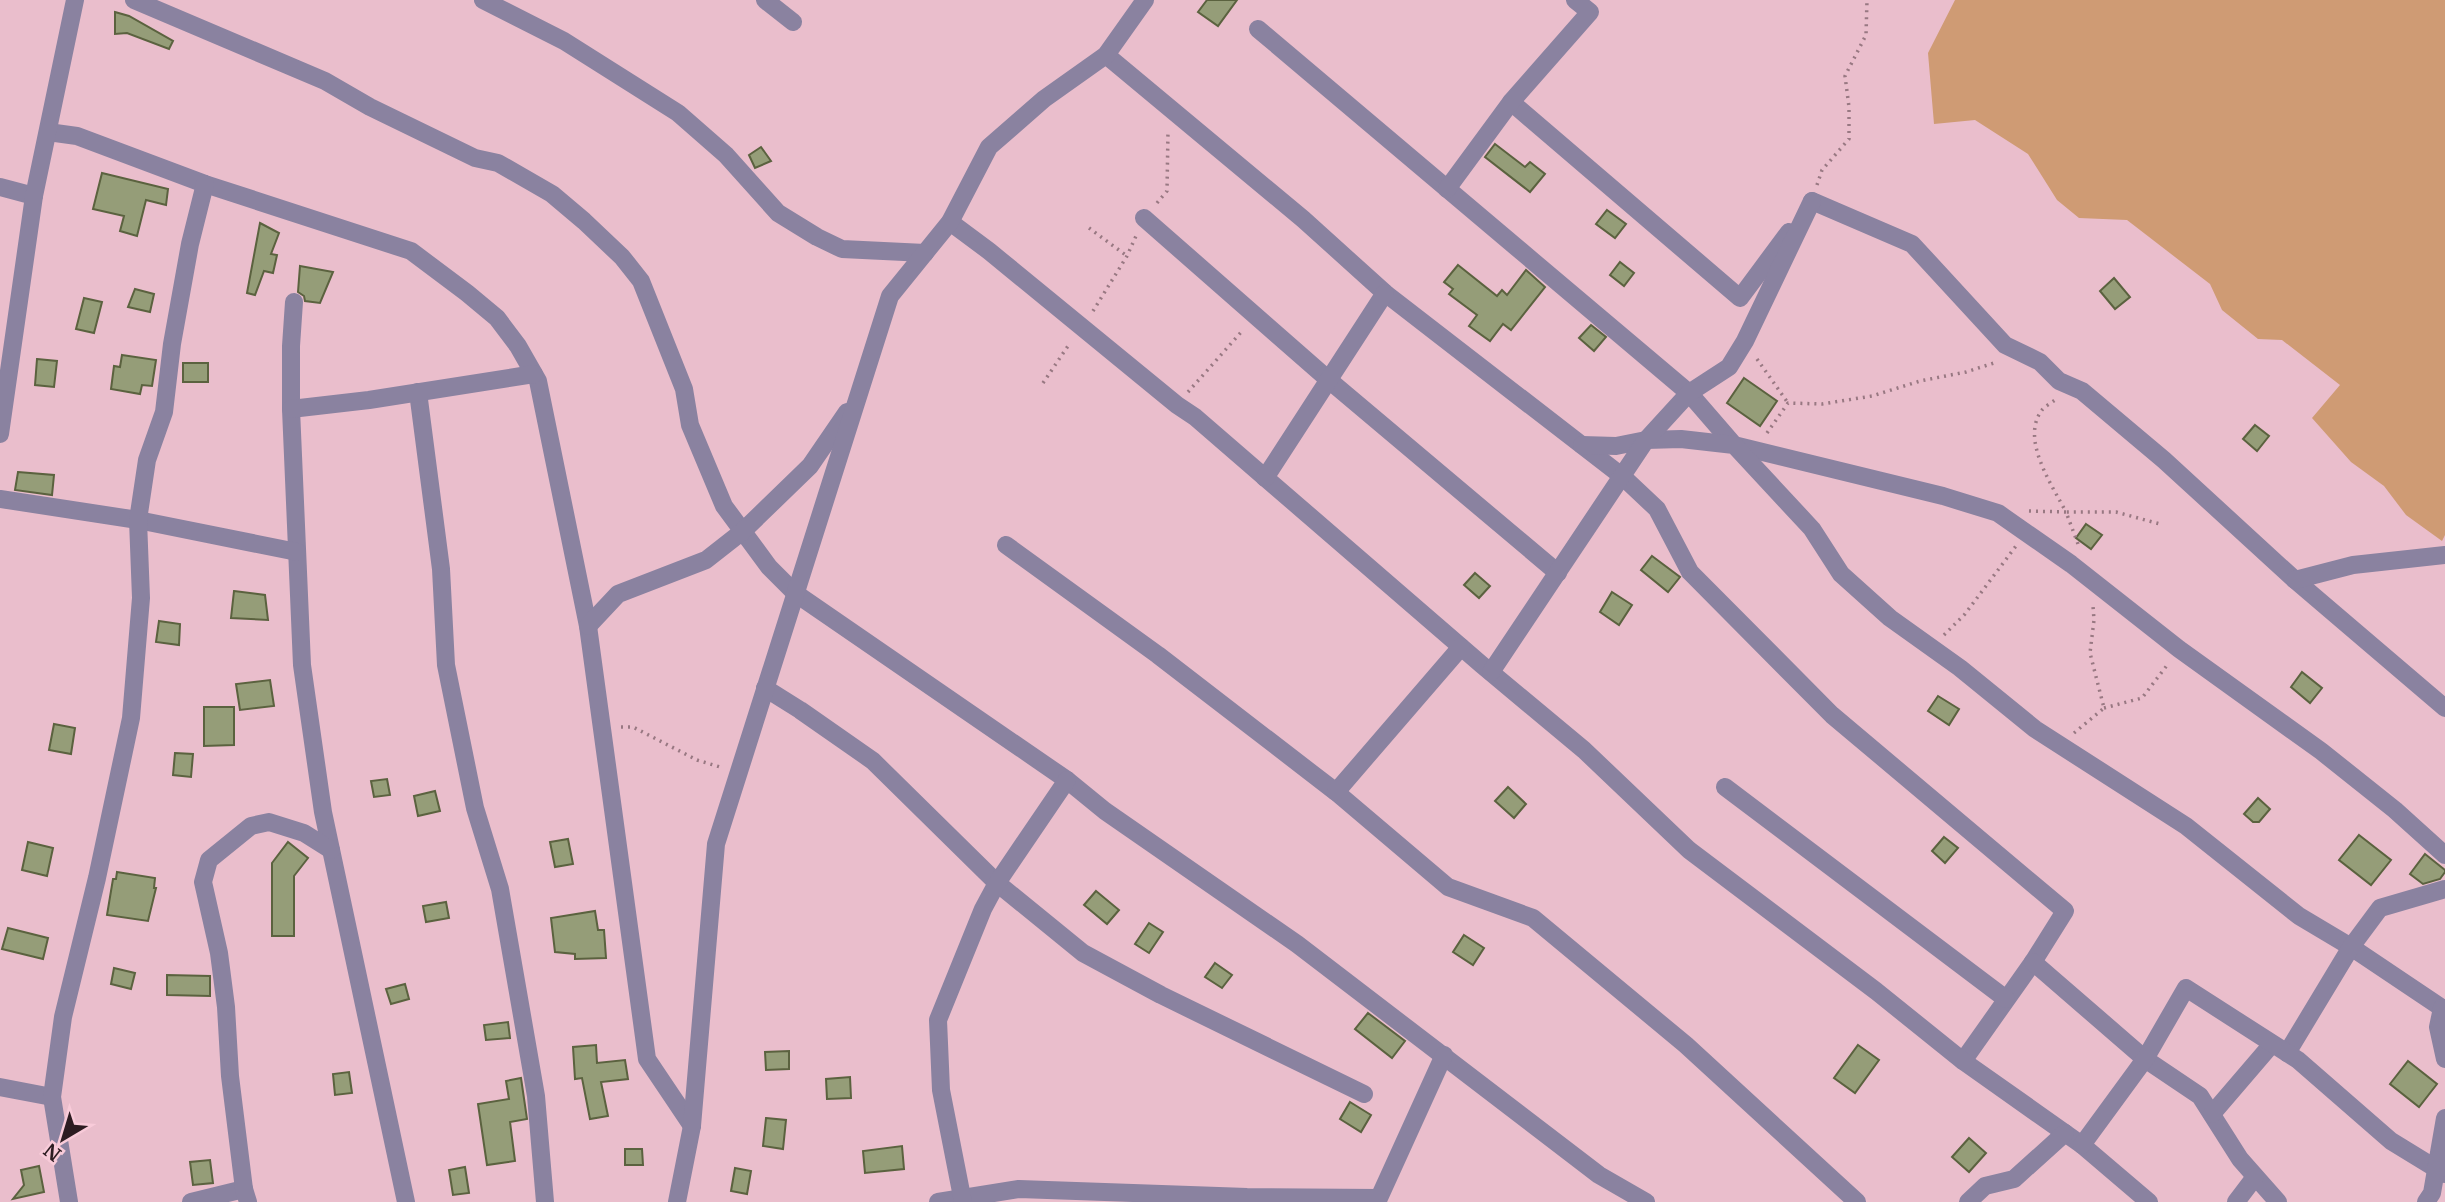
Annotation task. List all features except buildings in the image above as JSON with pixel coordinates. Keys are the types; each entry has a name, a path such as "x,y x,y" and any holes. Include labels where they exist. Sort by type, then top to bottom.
{"street":[{"path":"0,434 34,195 75,0"},
{"path":"134,0 325,81 370,107 475,158 498,163 552,194 622,257 641,281 684,389 690,425 724,506 769,567 795,593 1067,780 1105,811 1297,944 1599,1175 1646,1202"},
{"path":"483,0 564,41 678,113 726,156 778,214 817,237 842,249 925,253"},
{"path":"765,0 793,22"},
{"path":"677,1202 692,1126 716,844 890,296 950,222 989,147 1044,99 1106,55 1145,0"},
{"path":"1447,189 1511,102 1590,12 1575,0"},
{"path":"1258,29 1689,393 1812,529 1841,574 1890,618 1960,668 2035,729 2186,826 2299,916 2444,1009 2438,1027 2445,1059"},
{"path":"1106,55 1303,219 1385,293 1623,477 1657,509 1690,572 1832,715 2065,911 2033,962 1963,1061"},
{"path":"1511,102 1740,298 1811,201"},
{"path":"48,132 76,136 205,184 411,251 497,318 519,346 538,381 588,626 647,1059 692,1126"},
{"path":"69,1202 52,1097 63,1017 97,878 131,718 141,598 138,520 147,460 164,412 172,344 190,244 205,184"},
{"path":"0,187 34,195"},
{"path":"1491,672 1646,440 1689,393 1729,367 1745,341 1811,201"},
{"path":"1811,201 1912,244 2005,345 2040,362 2059,381 2082,391 2164,460 2295,580 2445,708"},
{"path":"1144,218 1330,381 1558,573"},
{"path":"950,222 1195,417 1584,750 1689,850 1876,991 1963,1061 2082,1145 2149,1202"},
{"path":"1265,478 1385,293"},
{"path":"294,302 291,409 302,665 323,812 406,1202"},
{"path":"291,409 534,374"},
{"path":"418,391 441,569 446,665 475,808 500,889 536,1096 545,1202"},
{"path":"588,626 618,594 706,560 743,531 810,466 859,394"},
{"path":"1582,445 1616,446 1646,440 1681,439 1734,445 1998,513 2091,580 2179,649 2321,751 2395,810 2445,855"},
{"path":"0,499 138,520 297,552"},
{"path":"1006,545 1158,655 1336,792 1448,887 1533,918 1686,1045 1857,1202"},
{"path":"2295,580 2353,565 2445,555"},
{"path":"1336,792 1461,647"},
{"path":"765,688 873,761 998,883 1083,953 1161,995 1364,1094"},
{"path":"962,1200 941,1090 938,1020 983,909 1067,780"},
{"path":"1725,787 2006,999"},
{"path":"191,1202 246,1195 230,1076 219,953 203,882 209,860 251,826 269,822 304,833 331,849"},
{"path":"2211,1114 2279,1048 2380,908 2445,889"},
{"path":"2033,962 2146,1059 2200,1096 2240,1159 2278,1202"},
{"path":"2082,1145 2146,1059 2186,988 2279,1048 2391,1141 2440,1172"},
{"path":"938,1202 1019,1189 1247,1199 1379,1198 1444,1055"},
{"path":"0,1087 52,1097"},
{"path":"2426,1202 2440,1172 2445,1118"},
{"path":"1968,1202 1985,1186 2014,1179 2065,1133"},
{"path":"2236,1202 2255,1177"}],"path":[{"path":"1811,201 1822,170 1849,139 1845,76 1866,35 1867,0"},
{"path":"1043,383 1127,256 1144,218 1167,191 1169,144 1165,104"},
{"path":"1089,228 1127,256"},
{"path":"1177,405 1256,315"},
{"path":"1745,341 1787,403"},
{"path":"1787,403 1822,404 1872,396 2023,354"},
{"path":"2069,385 2042,410 2033,431 2040,462 2066,512 2079,546"},
{"path":"1756,451 1787,403"},
{"path":"2066,512 2116,512 2160,524"},
{"path":"1931,647 1965,614 2026,532"},
{"path":"2091,580 2094,620 2090,653 2104,708"},
{"path":"2059,745 2104,708 2142,698 2179,649"},
{"path":"603,727 634,727 697,760 739,772"}],"shaded area":[{"path":"1955,0 2445,0 2445,535 2442,541 2406,515 2384,486 2351,462 2312,418 2340,385 2282,340 2258,339 2222,310 2210,284 2127,220 2079,218 2057,200 2028,154 1975,120 1934,124 1928,53"}]}
